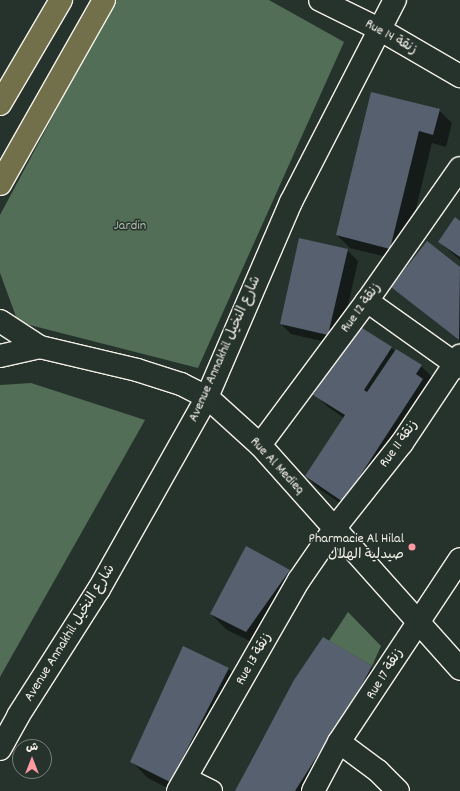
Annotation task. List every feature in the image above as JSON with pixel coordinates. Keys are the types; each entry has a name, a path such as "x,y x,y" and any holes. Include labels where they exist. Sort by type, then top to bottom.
{"highway":[{"path":"0,104 61,0"},
{"path":"0,184 104,0"}],"street":[{"name":"Rue 14 زنقة","path":"320,0 379,29 460,76"},
{"name":"Avenue Annakhil شارع النخيل","path":"0,749 18,716 99,589 207,397 291,202 395,0"},
{"name":"Rue 12 زنقة","path":"260,445 367,301 460,168"},
{"path":"367,301 458,362"},
{"name":"Rue Al Medieq","path":"0,321 40,347 137,370 186,386 207,397 260,445 460,670"},
{"name":"Rue Al Medieq","path":"0,356 40,347"},
{"name":"Rue 11 زنقة","path":"334,529 402,443 458,362"},
{"name":"Rue 13 زنقة","path":"182,785 299,580 334,529"},
{"name":"Rue 17 زنقة","path":"313,791 339,742 460,559"},
{"path":"339,742 378,771 398,791"},
{"path":"182,785 211,791"}],"green space":[{"name":"Jardin","path":"115,0 269,0 344,42 198,368 18,322 0,273 0,215"},
{"path":"31,383 145,420 0,677 0,385"},
{"path":"348,612 381,646 372,666 329,641"}],"building":[{"path":"371,92 440,109 433,135 419,131 390,249 336,235"},
{"path":"455,217 460,221 460,257 438,242"},
{"path":"299,238 348,249 328,335 280,324"},
{"path":"427,241 460,267 459,340 391,287"},
{"path":"359,326 392,347 364,390 367,392 396,349 422,365 416,374 423,379 343,502 305,476 345,415 313,395"},
{"path":"246,546 290,570 246,632 210,614"},
{"path":"323,637 372,666 359,690 295,791 235,791 294,680"},
{"path":"183,646 229,668 170,782 130,762"}],"place":[{"name":"Pharmacie Al Hilal صيدلية الهلال","path":"412,547"}]}
